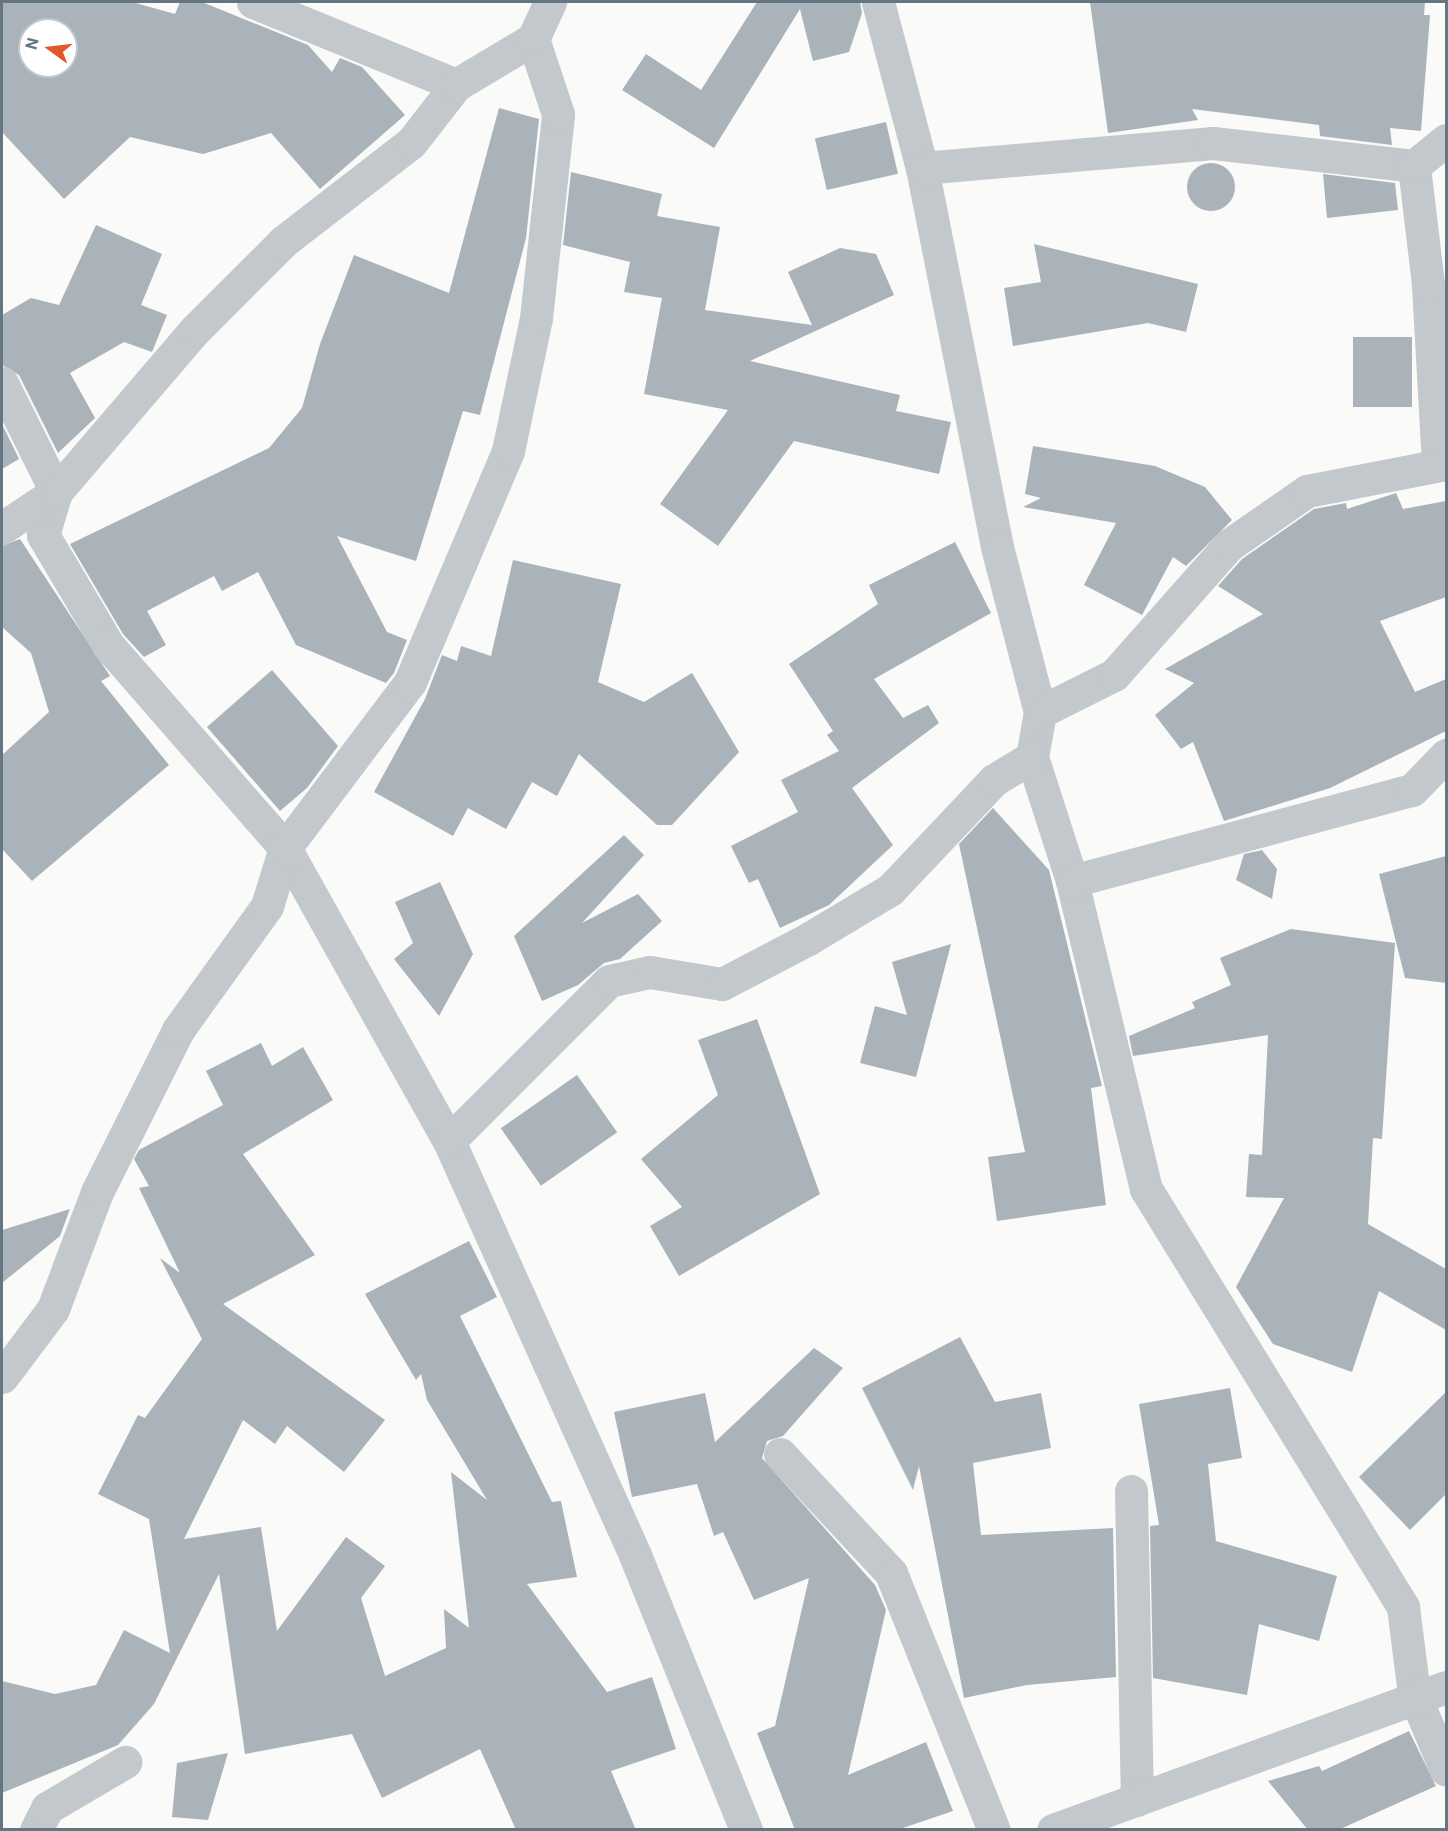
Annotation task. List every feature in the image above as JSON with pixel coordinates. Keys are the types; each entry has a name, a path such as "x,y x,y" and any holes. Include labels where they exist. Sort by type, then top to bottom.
{"street":[{"path":"253,2 456,85"},
{"path":"2,528 56,492 195,330 284,241 411,143 456,85 533,39 550,2"},
{"path":"878,2 922,168 997,547 1040,712 1032,757 1072,881 1146,1189 1403,1607 1414,1694 1446,1770"},
{"path":"2,1377 53,1309 97,1192 168,1050 267,906 285,848 410,682 508,451 536,318 558,114 533,39"},
{"path":"922,168 1213,143 1414,166 1446,140"},
{"path":"1040,712 1114,675 1229,546 1307,491 1442,464 1428,284 1414,166"},
{"path":"2,383 56,492 43,535 108,645 285,848 448,1141 635,1555 746,1830"},
{"path":"1072,881 1412,790 1446,755"},
{"path":"448,1141 609,981 650,972 722,984 808,939 890,890 994,780 1032,757"},
{"path":"780,1454 891,1573 994,1830"},
{"path":"1131,1491 1137,1800"},
{"path":"1053,1830 1414,1694 1446,1687"},
{"path":"36,1830 47,1808 125,1762"}],"building":[{"path":"2,2 132,2 175,14 180,2 202,2 308,45 332,72 340,58 362,67 405,115 320,189 271,133 203,154 130,137 64,199 2,132"},
{"path":"757,2 860,2 862,13 849,52 813,61 800,9 714,148 622,90 646,54 701,90"},
{"path":"1090,2 1425,2 1424,15 1430,15 1421,131 1390,128 1392,145 1320,136 1319,125 1192,109 1198,120 1108,133"},
{"path":"499,108 539,119 526,238 480,415 463,411 416,561 337,536 387,632 407,640 394,673 386,683 296,645 258,572 222,591 214,576 147,611 166,645 144,657 123,634 70,544 269,448 302,408 320,344 354,255 449,293"},
{"path":"886,122 898,174 827,190 815,138"},
{"path":"1206,163 1216,163 1231,173 1235,187 1234,196 1225,207 1216,211 1206,211 1191,201 1187,192 1187,182 1197,167"},
{"path":"571,172 662,194 657,216 720,227 705,310 812,325 788,272 840,248 876,254 894,295 750,361 900,395 896,411 951,422 939,474 794,441 718,546 660,504 728,410 644,394 662,298 624,292 630,262 563,245"},
{"path":"1323,174 1395,183 1398,210 1327,218"},
{"path":"96,225 162,254 141,305 167,315 152,352 124,342 70,373 95,418 58,453 19,375 2,365 2,315 31,298 59,305"},
{"path":"1034,244 1198,284 1186,332 1148,323 1013,346 1004,288 1041,282"},
{"path":"1353,337 1412,337 1412,407 1353,407"},
{"path":"2,424 19,459 2,469"},
{"path":"1033,446 1155,466 1205,487 1232,520 1186,566 1173,557 1142,615 1084,585 1116,523 1023,507 1041,498 1025,494"},
{"path":"1396,493 1403,509 1446,501 1446,597 1380,621 1415,692 1446,679 1446,731 1330,788 1224,821 1193,742 1181,749 1155,715 1194,683 1165,669 1263,614 1218,586 1242,559 1314,509 1346,503 1347,509"},
{"path":"20,539 110,676 101,681 169,765 32,881 2,849 2,755 49,712 31,653 2,627 2,546"},
{"path":"955,542 991,613 874,679 903,718 928,705 939,723 852,788 893,845 829,905 780,928 758,879 749,883 731,846 798,812 781,780 839,751 827,735 833,731 789,664 878,604 869,585"},
{"path":"513,560 621,584 598,682 644,702 692,673 739,752 672,825 657,825 579,754 557,796 532,782 506,829 468,808 453,836 374,792 425,699 442,655 457,661 461,646 491,656"},
{"path":"272,670 338,746 307,788 280,811 207,727"},
{"path":"993,808 1049,870 1102,1086 1091,1088 1106,1205 997,1221 988,1157 1025,1152 959,844"},
{"path":"624,835 644,855 582,923 638,894 662,921 620,959 604,963 578,985 542,1001 514,936"},
{"path":"1262,850 1277,869 1272,899 1236,880 1244,854"},
{"path":"1446,856 1446,983 1405,978 1379,874"},
{"path":"440,882 473,954 439,1016 394,959 413,943 395,902"},
{"path":"1291,929 1395,943 1382,1139 1373,1138 1368,1224 1446,1269 1446,1330 1379,1291 1352,1372 1273,1344 1236,1287 1284,1198 1246,1197 1249,1154 1262,1155 1268,1035 1133,1056 1129,1036 1195,1008 1192,1002 1231,985 1220,958"},
{"path":"951,944 916,1077 860,1063 875,1006 907,1015 892,962"},
{"path":"757,1019 820,1194 679,1276 650,1226 682,1207 641,1159 718,1095 698,1040"},
{"path":"261,1043 272,1066 303,1047 333,1100 243,1154 315,1255 223,1304 385,1420 344,1472 287,1426 275,1444 243,1420 184,1539 261,1527 277,1631 346,1537 385,1566 361,1598 385,1676 446,1648 444,1609 469,1628 451,1472 487,1500 427,1400 421,1374 416,1380 365,1294 469,1241 497,1297 460,1316 552,1502 561,1501 577,1577 527,1584 607,1692 652,1677 676,1749 611,1771 636,1830 516,1830 480,1749 382,1798 352,1734 245,1754 219,1574 154,1704 118,1745 2,1793 2,1681 55,1694 96,1685 124,1630 170,1653 149,1519 98,1494 138,1415 145,1418 202,1339 160,1258 180,1273 139,1188 149,1186 134,1159 139,1150 223,1105 206,1071"},
{"path":"577,1075 617,1132 541,1186 501,1128"},
{"path":"70,1209 60,1236 2,1283 2,1230"},
{"path":"960,1337 995,1402 1041,1393 1051,1448 973,1463 981,1535 1113,1528 1116,1677 1027,1685 964,1698 919,1466 913,1490 862,1388"},
{"path":"814,1348 843,1368 783,1436 767,1441 762,1458 875,1585 886,1610 848,1775 926,1742 953,1811 897,1830 795,1830 757,1733 775,1726 809,1578 754,1600 723,1532 714,1536 697,1484 632,1497 614,1412 705,1393 715,1442"},
{"path":"1230,1388 1242,1458 1208,1464 1216,1541 1337,1576 1319,1641 1259,1624 1247,1695 1153,1678 1150,1526 1159,1525 1139,1404"},
{"path":"1446,1392 1446,1494 1410,1530 1359,1477"},
{"path":"1409,1731 1436,1786 1338,1830 1308,1830 1268,1781 1319,1766 1322,1771"},
{"path":"228,1753 208,1820 172,1817 177,1763"}]}
